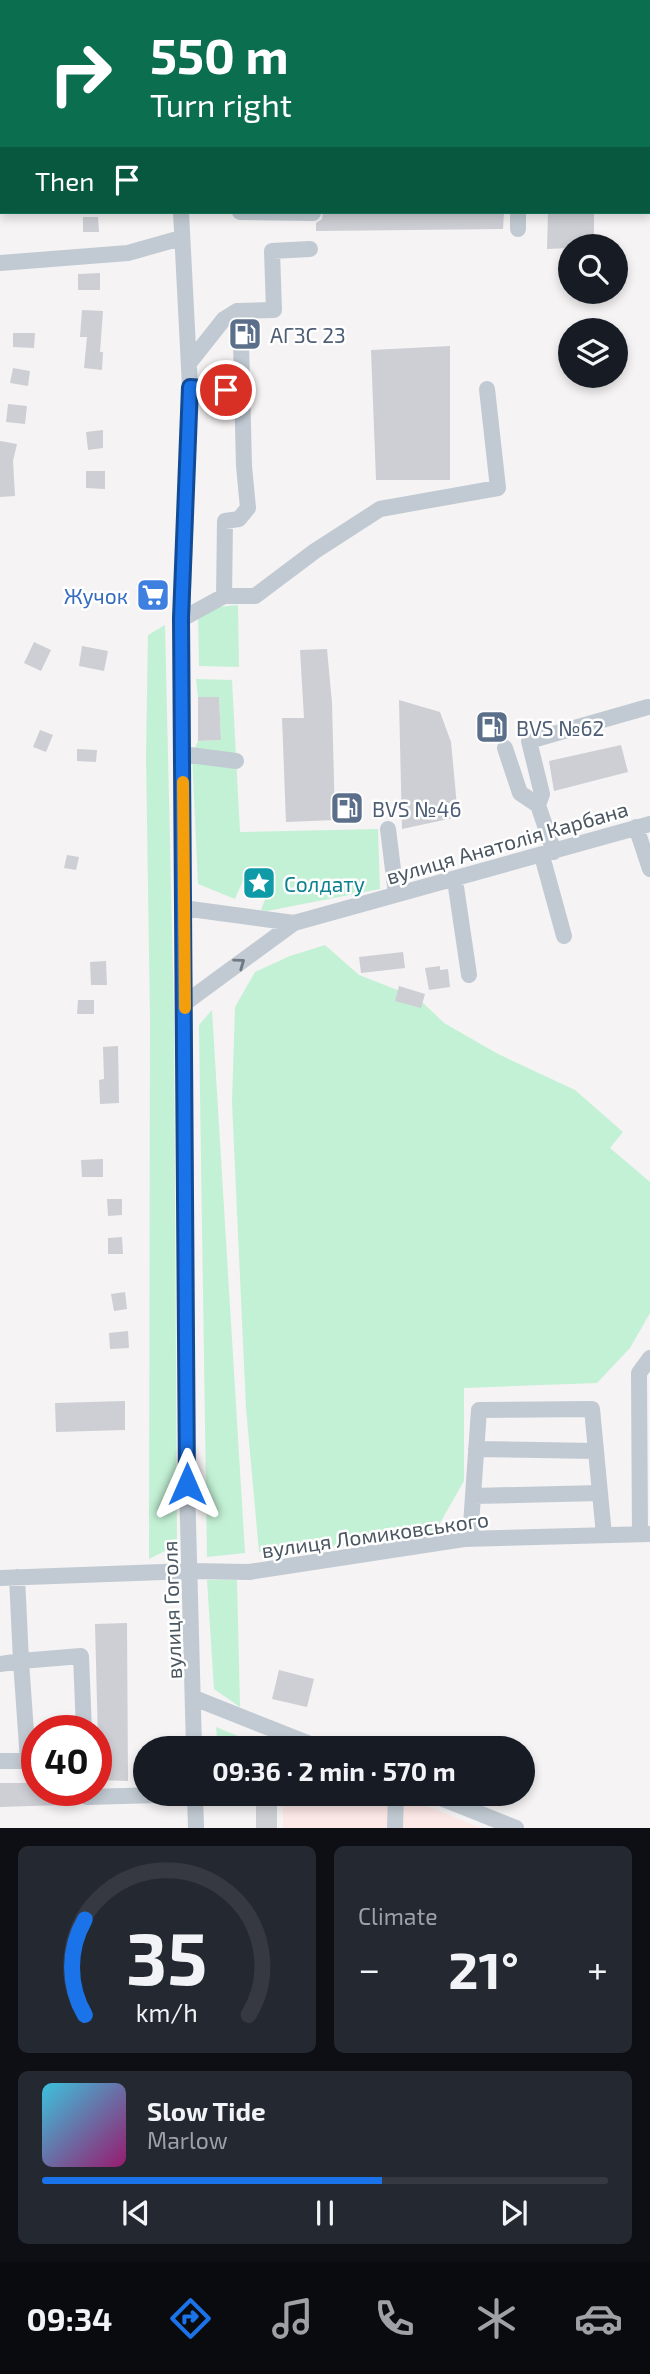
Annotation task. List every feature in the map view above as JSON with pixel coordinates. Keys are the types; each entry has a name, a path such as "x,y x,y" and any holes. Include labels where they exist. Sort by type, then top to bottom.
{"street":[{"name":"вулиця Гоголя","path":"181,214 190,362 181,618 187,1484 194,1736"},
{"path":"518,214 518,229"},
{"path":"0,263 128,253 181,238"},
{"path":"190,362 224,319 237,311 274,310 272,251 310,249"},
{"path":"224,596 225,521 239,520 248,508 244,466 241,343"},
{"path":"190,387 242,390"},
{"path":"181,618 224,596 255,596 315,551 380,509 498,488 487,389"},
{"path":"564,936 538,805 542,794 529,741 648,707"},
{"path":"505,748 520,793 538,805"},
{"path":"182,754 236,761"},
{"path":"643,825 650,869"},
{"name":"вулиця Анатолія Карбана","path":"294,923 548,854 643,825"},
{"path":"388,829 396,894"},
{"path":"455,880 469,975"},
{"path":"183,908 294,923"},
{"path":"185,1003 294,923"},
{"path":"645,1534 639,1373 650,1358"},
{"path":"470,1539 479,1410 592,1409 604,1535"},
{"path":"476,1449 596,1451"},
{"path":"472,1496 600,1493"},
{"name":"вулиця Ломиковського","path":"0,1578 190,1571 249,1572 470,1539 645,1534"},
{"path":"0,1761 28,1761 17,1577"},
{"path":"0,1664 80,1656 83,1715"},
{"path":"194,1698 290,1736"},
{"path":"112,1796 133,1796"},
{"path":"195,1806 196,1828"},
{"path":"395,1828 396,1806"},
{"path":"461,1806 516,1828"}],"shaded area":[{"path":"283,1806 427,1806 481,1828 283,1828"}],"green space":[{"path":"238,605 239,667 199,666 198,609"},
{"path":"165,625 174,1017 177,1545 149,1559 150,1017 146,756 148,635"},
{"path":"196,679 232,680 240,832 378,829 380,889 267,911 261,910 273,878 248,869 235,899 198,884 192,754 198,741 221,740 219,697 198,697"},
{"path":"325,945 359,975 418,998 444,1023 498,1054 575,1090 623,1132 610,1148 650,1182 650,1313 630,1348 597,1383 464,1388 464,1481 436,1530 418,1539 259,1552 246,1408 232,1102 235,1007 255,972 290,956"},
{"path":"212,1010 245,1553 207,1557 199,1025"},
{"path":"207,1580 237,1580 240,1707 214,1689"},
{"path":"216,1727 238,1736 217,1736"}],"building":[{"path":"323,214 504,214 503,229 316,231 316,223 322,219"},
{"path":"548,214 594,214 594,234 558,234 558,249 547,249"},
{"path":"83,217 98,217 99,232 83,232"},
{"path":"100,273 100,290 78,290 78,274"},
{"path":"82,310 103,311 100,352 103,352 102,370 84,368 87,337 80,337"},
{"path":"13,333 35,333 34,348 13,347"},
{"path":"450,346 450,480 376,480 371,350"},
{"path":"13,368 30,371 28,386 10,383"},
{"path":"8,404 27,406 25,424 6,422"},
{"path":"103,430 103,448 88,450 86,432"},
{"path":"0,441 17,444 13,461 15,496 0,497"},
{"path":"86,471 105,471 105,489 86,488"},
{"name":"Жучок","path":"145,580 160,580 162,610 147,611"},
{"path":"34,642 51,650 41,671 24,663"},
{"path":"82,646 108,651 104,671 79,666"},
{"path":"327,649 332,703 335,820 286,822 282,718 304,718 300,650"},
{"path":"198,697 219,697 221,740 198,741"},
{"path":"399,700 440,712 451,742 458,817 402,829"},
{"path":"40,730 53,735 46,752 33,747"},
{"path":"621,745 628,772 554,791 549,761"},
{"path":"77,749 97,750 96,762 77,761"},
{"path":"67,855 79,857 76,870 64,868"},
{"path":"403,952 405,968 361,973 359,957"},
{"path":"106,961 107,985 91,985 90,962"},
{"path":"440,966 440,970 448,969 450,987 429,990 425,968"},
{"path":"399,986 425,994 421,1008 395,1001"},
{"path":"78,1000 94,1000 94,1014 77,1014"},
{"path":"118,1046 119,1103 100,1104 99,1080 104,1079 103,1047"},
{"path":"103,1159 103,1177 82,1177 81,1160"},
{"path":"107,1199 122,1199 122,1215 108,1216"},
{"path":"122,1237 123,1254 108,1254 108,1238"},
{"path":"125,1292 127,1309 114,1311 111,1294"},
{"path":"128,1331 129,1348 110,1349 109,1333"},
{"path":"125,1401 125,1430 56,1432 55,1403"},
{"path":"127,1623 128,1781 112,1780 112,1715 97,1715 95,1624"},
{"path":"279,1670 314,1679 307,1707 272,1699"},
{"path":"0,1783 21,1783 21,1806 31,1806 0,1807"},
{"path":"256,1806 277,1806 277,1828 256,1828"}],"slow traffic":[{"path":"183,782 185,1008"}],"place":[{"name":"АГЗС 23","path":"245,334"},
{"name":"Жучок","path":"153,595"},
{"name":"BVS №62","path":"492,727"},
{"name":"BVS №46","path":"347,808"},
{"name":"Солдату","path":"259,883"}],"route":[{"path":"187,1484 181,618 190,387 226,390"}]}
